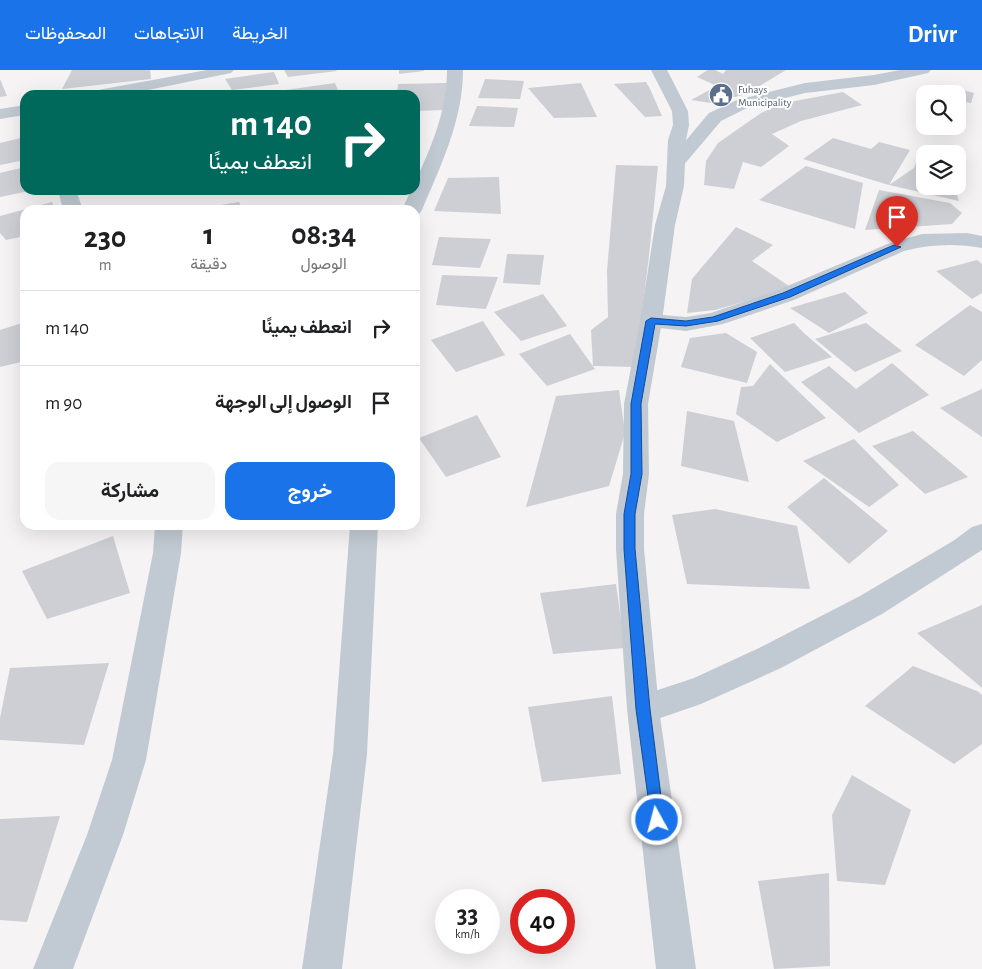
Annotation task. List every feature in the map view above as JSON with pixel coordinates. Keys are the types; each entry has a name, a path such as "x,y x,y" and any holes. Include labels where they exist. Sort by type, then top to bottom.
{"street":[{"path":"126,90 226,70"},
{"path":"420,192 451,110 455,94 455,70"},
{"path":"659,70 680,111 681,125 677,140 675,186 665,225 651,321 636,404 636,474 630,514 630,549 643,709 676,969"},
{"path":"743,103 805,88 874,80 923,70"},
{"path":"676,163 715,117 743,103 789,75"},
{"path":"0,114 20,111"},
{"path":"680,111 715,117"},
{"path":"651,321 686,324 714,319 786,295 897,247 922,240 967,239 982,242"},
{"path":"53,969 105,835 129,760 167,553 169,530"},
{"path":"322,969 350,754 364,530"},
{"path":"643,709 701,690 770,658 872,605 982,535"}],"building":[{"path":"72,70 150,70 151,79 62,89"},
{"path":"284,70 336,70 337,71 288,77"},
{"path":"399,70 424,70 424,71 399,74"},
{"path":"708,70 715,70 723,74 726,70 786,70 746,94 711,103 691,100 717,86 697,77"},
{"path":"274,72 279,84 232,90 225,79"},
{"path":"0,79 7,96 0,97"},
{"path":"485,79 524,81 520,99 478,98"},
{"path":"646,82 662,116 645,117 614,84"},
{"path":"335,83 338,90 286,90"},
{"path":"447,83 445,110 420,111 420,90 397,90 398,84"},
{"path":"581,83 597,117 554,118 528,88"},
{"path":"966,91 974,93 971,103 966,102"},
{"path":"843,92 862,105 801,121 772,134 789,146 761,167 743,162 734,189 704,185 706,161 718,143 761,113 784,103"},
{"path":"477,106 518,108 514,127 469,126"},
{"path":"20,138 20,161 0,165 0,143"},
{"path":"833,138 871,149 879,142 910,150 889,185 803,159"},
{"path":"916,162 916,191 889,185 914,168"},
{"path":"616,165 658,166 635,367 593,366 591,330 608,317 607,271"},
{"path":"806,166 863,183 855,229 759,200"},
{"path":"20,168 20,193 0,197 0,173"},
{"path":"499,177 501,214 434,211 448,178"},
{"path":"879,190 950,203 962,213 952,224 865,230"},
{"path":"933,195 957,195 959,201"},
{"path":"52,202 53,205 41,205"},
{"path":"239,202 240,205 221,205"},
{"path":"20,211 20,237 6,240 0,233 0,216"},
{"path":"736,227 773,245 752,261 792,288 715,310 687,313 692,279"},
{"path":"439,237 491,239 480,268 432,265"},
{"path":"507,254 544,255 540,285 503,283"},
{"path":"977,260 982,264 982,293 972,299 936,271"},
{"path":"442,275 498,277 486,309 436,305"},
{"path":"845,292 868,313 829,333 790,308"},
{"path":"543,294 567,326 521,341 494,312"},
{"path":"970,305 982,312 982,360 964,376 915,345"},
{"path":"483,321 505,355 456,372 431,340"},
{"path":"794,323 832,357 785,372 750,338"},
{"path":"866,323 902,351 855,372 815,339"},
{"path":"20,324 20,362 0,367 0,330"},
{"path":"726,333 757,352 747,383 681,367 690,338"},
{"path":"570,334 595,369 547,386 519,354"},
{"path":"892,363 929,395 859,433 801,382 829,366 856,389"},
{"path":"770,364 826,418 777,442 736,414 741,387 753,386"},
{"path":"982,389 982,437 940,408"},
{"path":"619,390 625,433 609,486 526,507 556,396"},
{"path":"687,411 734,421 749,482 681,466"},
{"path":"477,415 501,457 446,477 420,438"},
{"path":"913,431 968,477 925,494 872,446"},
{"path":"854,439 899,485 869,507 803,461"},
{"path":"824,478 888,531 849,564 787,507"},
{"path":"715,509 797,526 810,589 687,584 672,515"},
{"path":"113,536 130,593 47,619 22,571"},
{"path":"616,584 625,648 553,654 540,593"},
{"path":"982,605 982,688 917,633"},
{"path":"109,663 84,745 0,740 0,718 10,668"},
{"path":"913,666 977,691 982,695 982,744 954,764 865,706"},
{"path":"612,696 621,774 542,782 528,707"},
{"path":"852,775 911,810 885,885 837,881 832,815"},
{"path":"60,816 27,922 0,920 0,819"},
{"path":"829,873 830,966 774,969 758,881"}],"place":[{"name":"Fuhays Municipality","path":"721,95"}],"route":[{"path":"657,820 643,709 630,549 630,514 636,474 636,404 651,321 686,324 714,319 786,295 826,276 897,247"}]}
